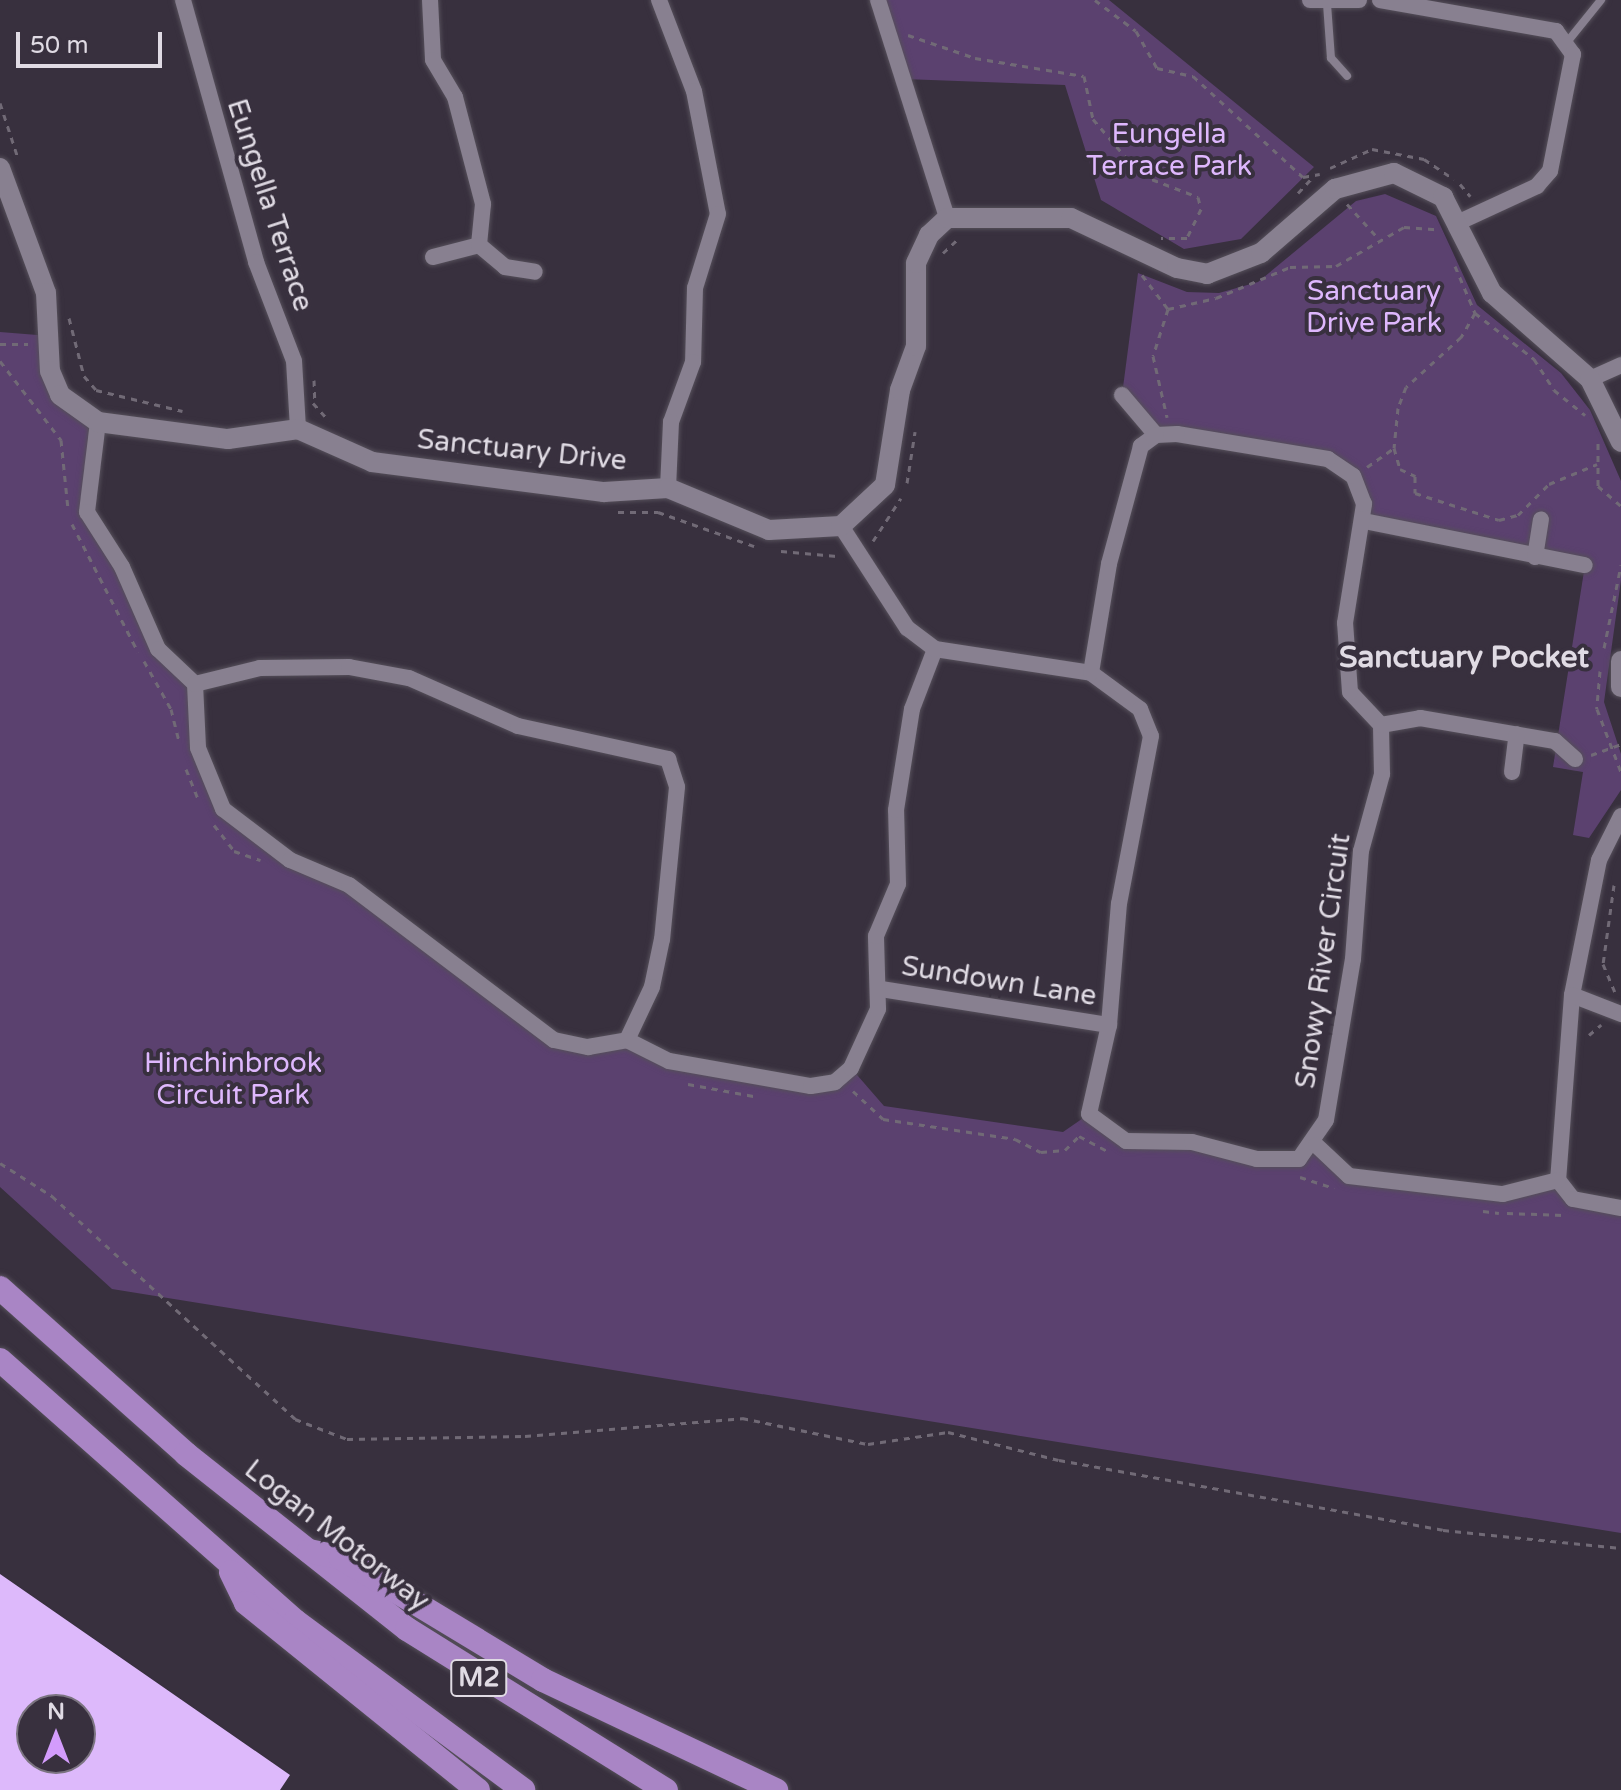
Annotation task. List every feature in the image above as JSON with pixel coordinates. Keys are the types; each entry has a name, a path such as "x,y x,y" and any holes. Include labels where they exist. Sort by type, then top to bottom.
{"highway":[{"name":"Logan Motorway","path":"0,1288 303,1550 481,1680 666,1790"},
{"name":"M2","path":"0,1360 228,1566 381,1689 523,1790"},
{"path":"303,1550 341,1558 543,1680 776,1790"},
{"path":"228,1566 246,1603 478,1790"}],"street":[{"name":"Eungella Terrace","path":"183,0 256,262 294,361 299,398 298,429"},
{"path":"430,0 433,60 455,97 483,204 479,245"},
{"path":"659,0 674,55 694,91 718,214 695,288 693,362 671,422 668,488"},
{"path":"878,0 947,218"},
{"path":"1310,0 1327,4 1359,0"},
{"path":"1380,0 1538,26 1568,41 1575,70 1550,171 1537,186 1459,222"},
{"path":"10,164 46,293 50,371 60,395 98,422 228,439 298,429"},
{"path":"1558,1180 1503,1194 1349,1176 1316,1145 1299,1159 1257,1159 1204,1144 1108,1134 1089,1106 1109,1025 1119,903 1151,736 1140,709 1091,673 935,649 907,628 841,526 885,485 916,346 916,263 929,235 947,218 1071,218 1157,247 1207,274 1235,268 1335,189 1394,173 1443,197 1509,315 1590,379 1621,442"},
{"path":"433,257 479,245"},
{"path":"479,245 505,267 535,272"},
{"path":"1590,379 1621,365"},
{"path":"1122,395 1156,435"},
{"path":"98,422 87,512 122,567 158,649 195,684 208,781 223,809 258,840 349,885 554,1040 588,1047 627,1040 669,1061 811,1086 835,1082 851,1068 881,989 876,936 898,884 898,796 912,709 935,649"},
{"name":"Sanctuary Drive","path":"298,429 372,462 617,491 668,488 769,530 841,526"},
{"path":"1091,673 1132,461 1156,435 1177,434 1328,459 1353,476 1364,521 1345,623 1350,692 1381,725 1420,718 1517,734 1555,741 1575,759"},
{"path":"1535,557 1541,519"},
{"path":"1364,521 1585,565"},
{"path":"1621,661 1621,687"},
{"path":"195,684 260,668 349,667 420,682 518,726 668,759 677,787 662,939 652,987 627,1040"},
{"name":"Snowy River Circuit","path":"1316,1145 1353,959 1361,851 1382,774 1381,725"},
{"path":"1512,772 1517,734"},
{"path":"1621,816 1599,860 1572,995 1558,1180 1573,1199 1621,1208"},
{"name":"Sundown Lane","path":"881,989 1109,1025"},
{"path":"1572,995 1621,1014"}],"lane":[{"path":"1568,41 1601,0"},
{"path":"1327,4 1331,58 1347,76"}],"path":[{"path":"1095,0 1136,31 1157,68 1193,76 1236,121 1312,178"},
{"path":"899,22 921,43 1084,76 1093,119 1141,175 1198,197 1201,209 1187,238 1157,247"},
{"path":"0,103 10,164"},
{"path":"1295,196 1312,178 1323,172 1379,239"},
{"path":"1168,309 1216,298 1290,267 1336,266 1379,239 1426,225 1444,237"},
{"path":"939,262 967,235"},
{"path":"1157,247 1175,251"},
{"path":"1452,255 1475,313 1534,359 1554,390 1586,416 1598,441 1598,486 1621,506"},
{"path":"1136,271 1168,309"},
{"path":"1168,309 1153,356 1156,386 1177,434"},
{"path":"68,313 84,376 96,390 196,415"},
{"path":"1475,313 1461,337 1406,387 1394,448 1400,469 1415,476 1415,493 1499,520 1518,515 1549,484 1597,464"},
{"path":"0,361 61,440 73,531 171,709 191,789 204,810"},
{"path":"299,398 343,428"},
{"path":"771,549 858,555 872,547 898,505 912,470 915,417"},
{"path":"1353,476 1394,448"},
{"path":"440,450 544,463"},
{"path":"617,491 618,513 658,512 758,547"},
{"path":"1575,759 1621,744"},
{"path":"211,820 234,851 266,862"},
{"path":"1615,878 1603,964 1607,986 1621,996"},
{"path":"685,1083 765,1097"},
{"path":"842,1094 853,1091 883,1119 1015,1139 1041,1152 1065,1150 1079,1136 1110,1153"},
{"path":"0,1163 52,1196 295,1419 347,1439 525,1436 742,1418 868,1444 948,1432 1059,1460 1443,1530 1621,1548"},
{"path":"1284,1174 1340,1189"},
{"path":"1478,1210 1575,1219"}],"green space":[{"name":"Eungella Terrace Park","path":"878,0 1109,0 1314,167 1241,239 1184,249 1101,200 1065,85 904,79"},
{"name":"Sanctuary Drive Park","path":"1385,194 1436,216 1477,305 1561,373 1590,410 1621,481 1621,580 1604,702 1621,754 1621,790 1589,838 1573,835 1583,772 1553,767 1585,565 1364,521 1345,467 1156,435 1122,395 1138,273 1187,292 1219,293 1258,282 1356,201"},
{"name":"Hinchinbrook Circuit Park","path":"0,332 50,336 50,370 98,422 87,513 148,632 195,684 208,781 258,840 324,871 554,1040 627,1040 647,1051 811,1086 851,1068 884,1106 1063,1132 1089,1114 1108,1134 1299,1159 1316,1145 1349,1176 1503,1194 1558,1180 1565,1192 1621,1208 1621,1533 112,1289 0,1187"}],"building":[{"path":"0,1574 290,1775 280,1790 0,1790"}],"district":[{"name":"Sanctuary Pocket","path":"1464,658"}]}
